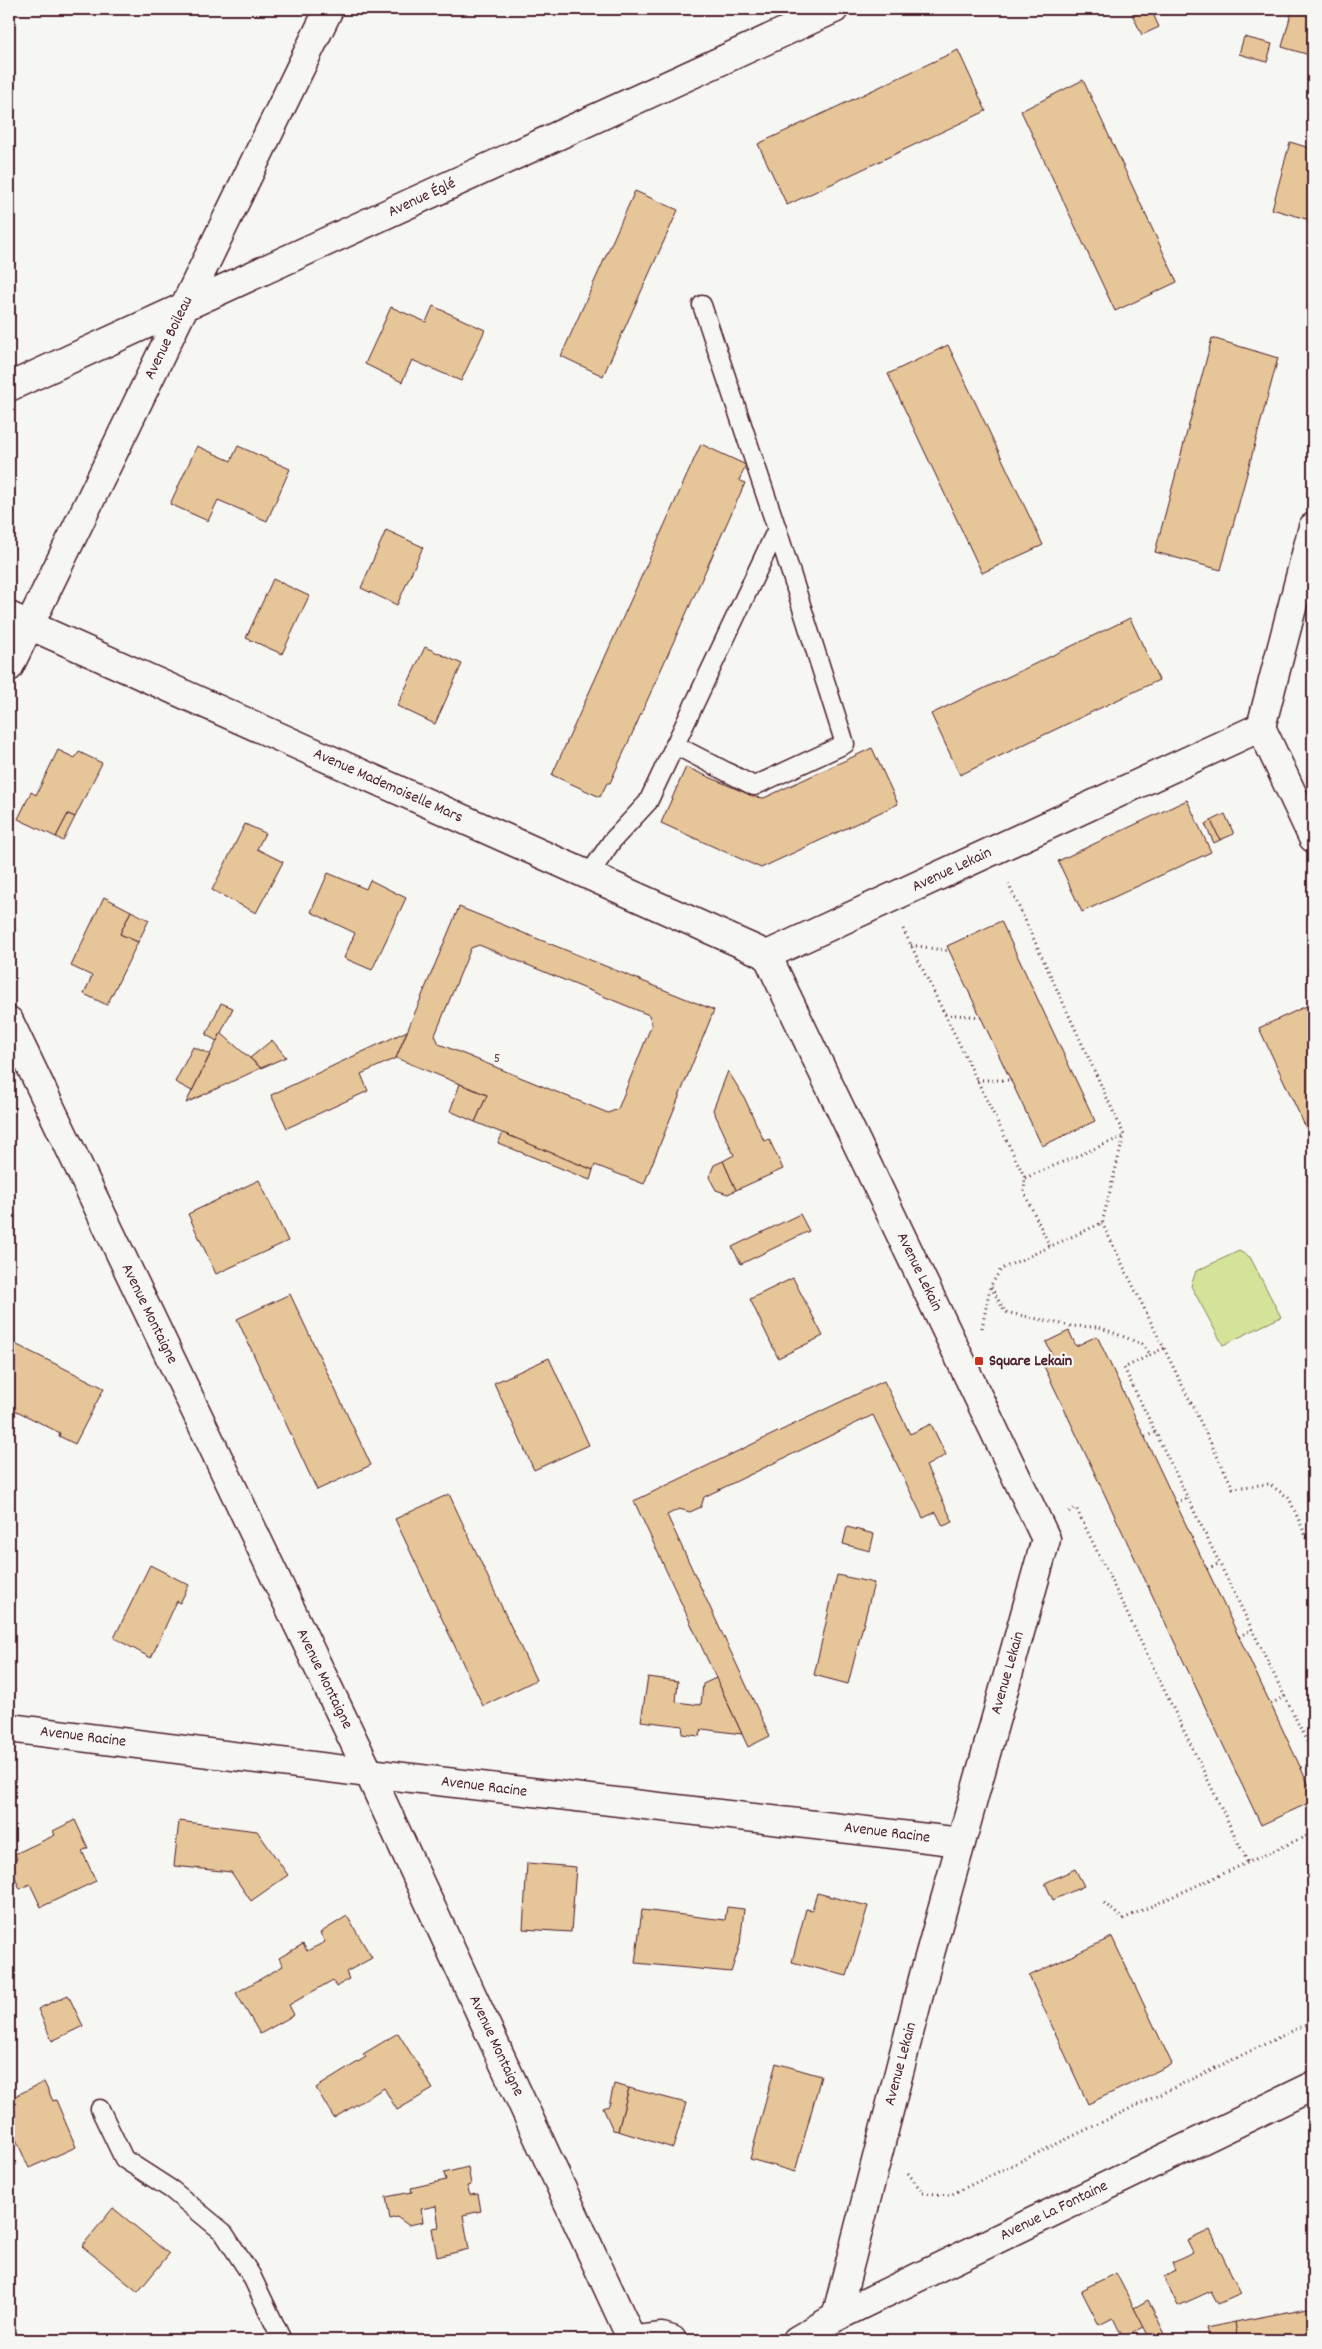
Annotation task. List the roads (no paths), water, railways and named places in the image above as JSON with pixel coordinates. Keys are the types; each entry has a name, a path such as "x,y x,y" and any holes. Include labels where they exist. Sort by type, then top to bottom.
{"street":[{"name":"Avenue Boileau","path":"9,668 19,621 184,307 329,9"},
{"name":"Avenue Églé","path":"9,388 834,9"},
{"path":"1313,528 1261,727 1313,838"},
{"name":"Avenue Mademoiselle Mars","path":"19,621 767,955"},
{"name":"Avenue Lekain","path":"836,2317 961,1842 1046,1539 767,955 1261,727"},
{"name":"Avenue Montaigne","path":"9,1021 369,1773 632,2340"},
{"name":"Avenue Racine","path":"9,1728 369,1773 961,1842"},
{"name":"Avenue La Fontaine","path":"797,2340 836,2317 1313,2086"},
{"path":"637,2340 662,2337 672,2340"}],"lane":[{"path":"675,745 754,786 845,744 777,529 702,305"},
{"path":"588,876 612,841 648,802 777,529"},
{"path":"100,2109 124,2159 172,2190 223,2232 251,2275 282,2340"}],"place":[{"name":"Square Lekain","path":"979,1361"}]}
